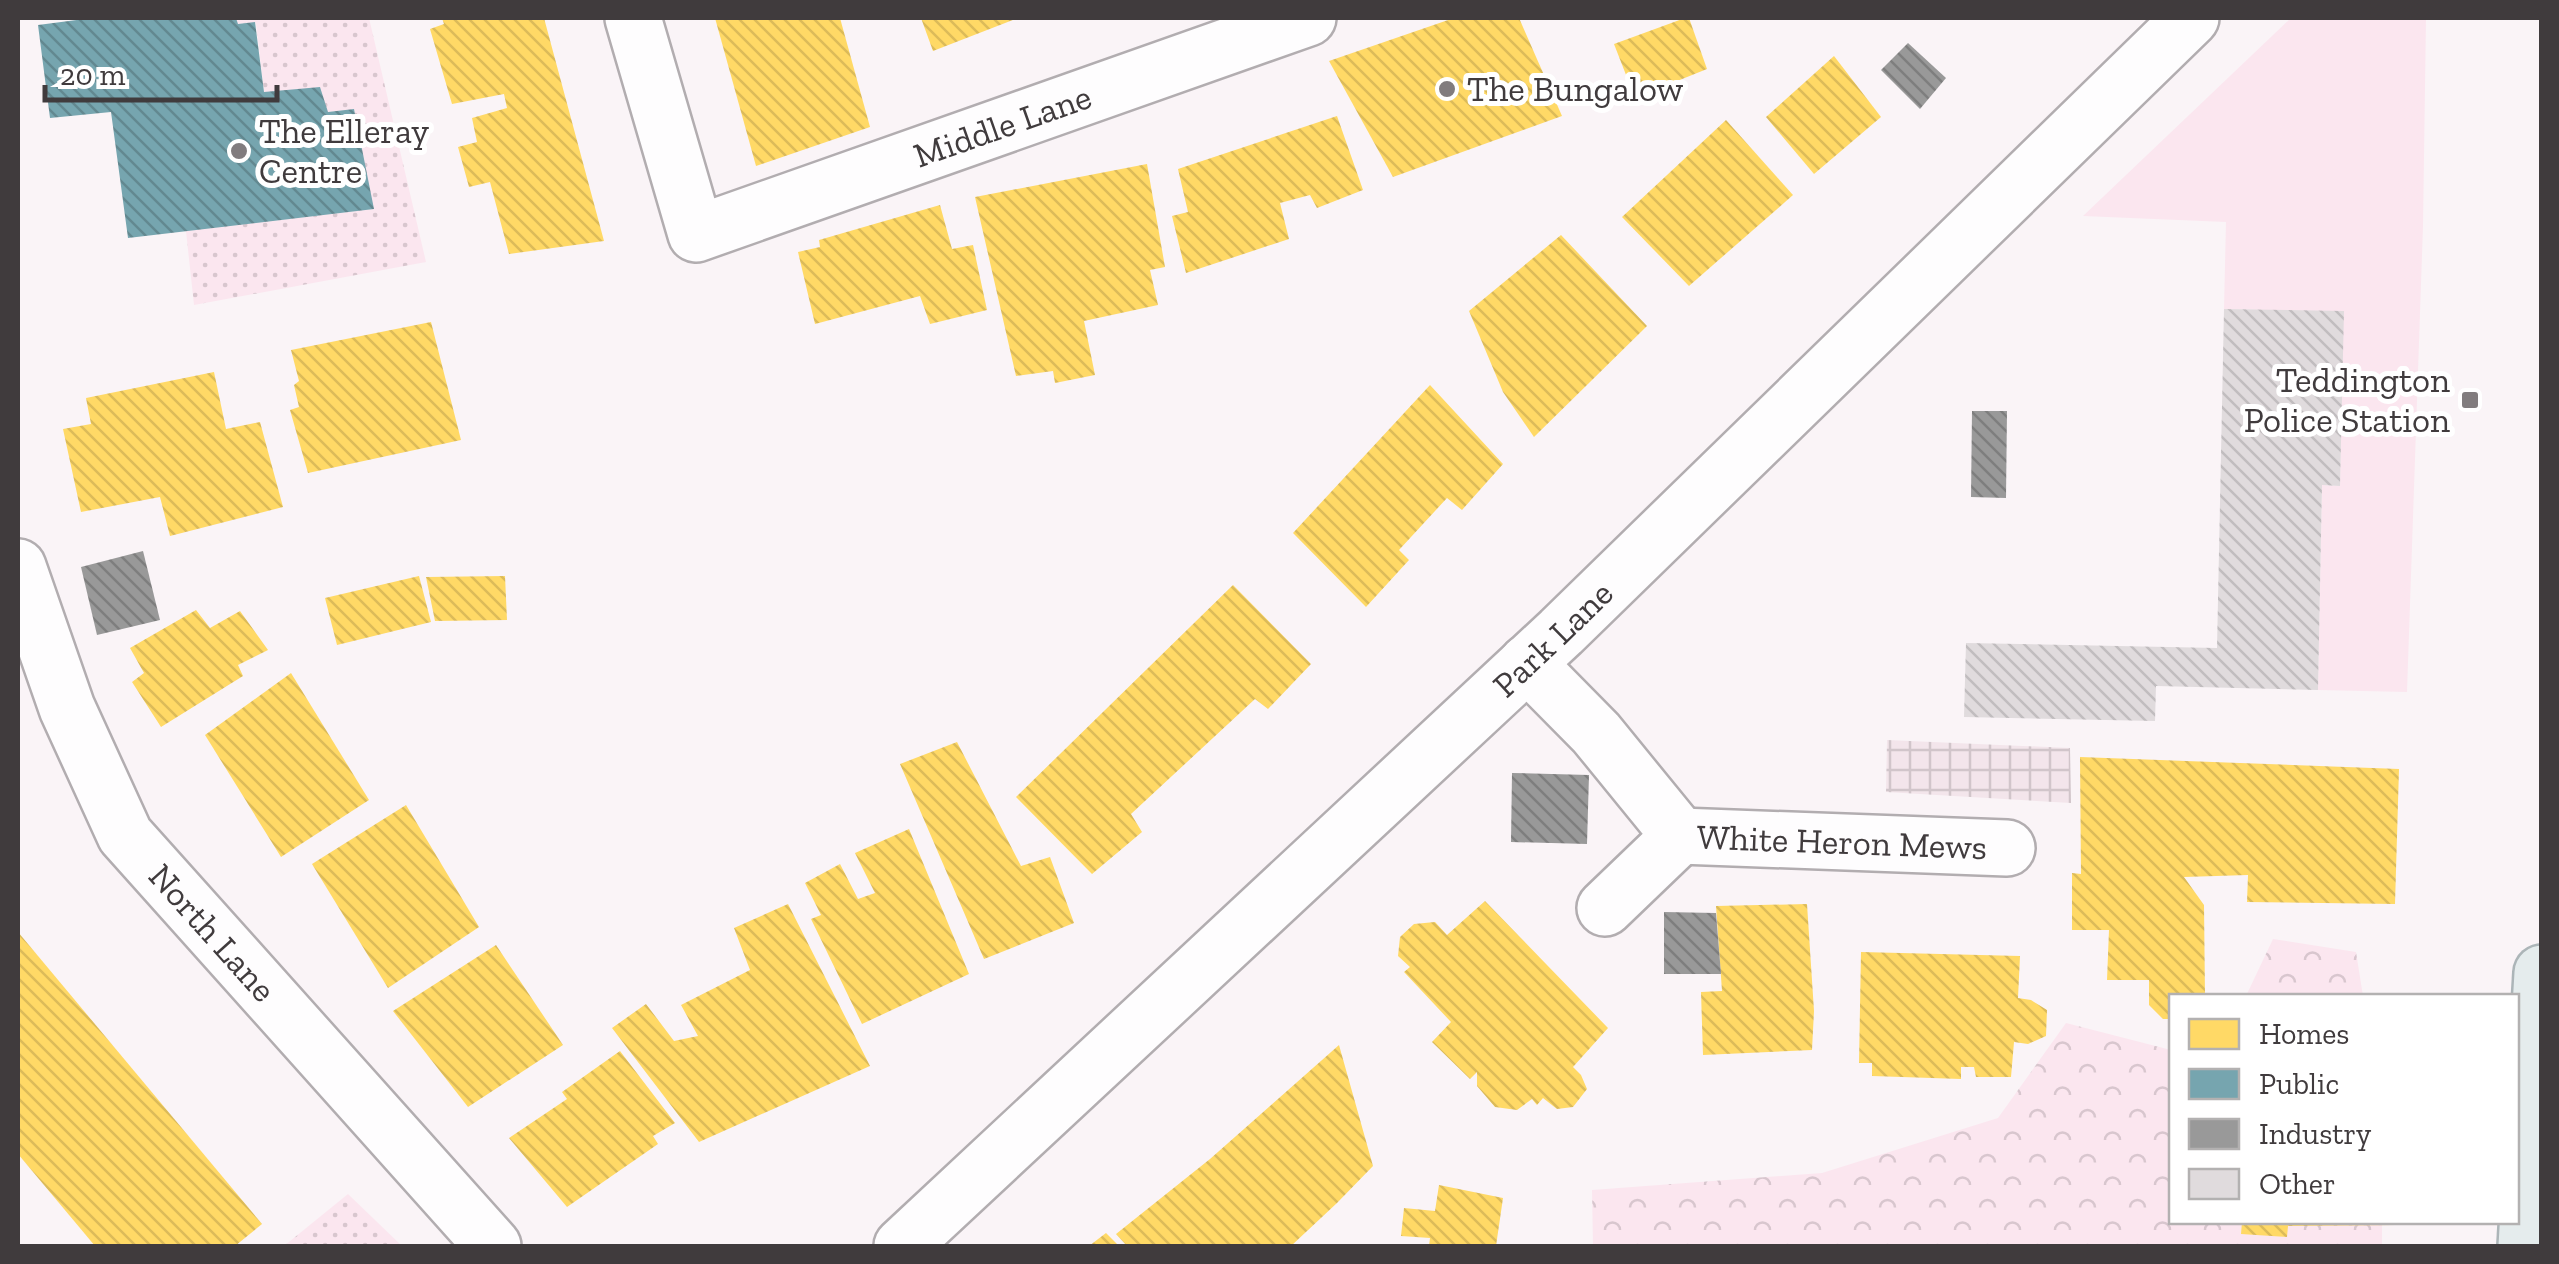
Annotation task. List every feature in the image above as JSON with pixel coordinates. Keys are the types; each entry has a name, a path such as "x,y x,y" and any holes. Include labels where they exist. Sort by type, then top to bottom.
{"main road":[{"path":"2526,1246 2542,973"}],"street":[{"name":"Middle Lane","path":"632,18 696,234 1308,18"},
{"name":"Park Lane","path":"902,1246 1527,663 2192,18"},
{"name":"North Lane","path":"18,566 67,708 125,835 492,1246"},
{"name":"White Heron Mews","path":"1527,663 1596,733 1680,836"},
{"name":"White Heron Mews","path":"1606,908 1680,836 2007,848"}],"shaded area":[{"path":"1887,740 2070,748 2071,803 1886,792"}],"green space":[{"path":"236,18 369,18 426,262 194,305 186,231 373,209 354,110 328,112 264,92 256,23 238,24"},
{"path":"2291,18 2426,18 2407,692 2318,690 2322,485 2340,486 2343,312 2224,309 2226,222 2083,216"},
{"path":"2273,939 2356,952 2363,994 2247,994"},
{"path":"2066,1023 2169,1049 2169,1224 2382,1224 2382,1246 1593,1246 1592,1190 1822,1173 1998,1118"},
{"path":"348,1194 402,1246 284,1246"}],"building: Homes":[{"path":"442,18 544,18 604,241 509,254 490,182 469,187 458,147 477,142 472,118 507,108 504,94 452,104 430,29 444,24"},
{"path":"715,18 840,18 870,127 756,166"},
{"path":"921,18 1018,18 933,51"},
{"name":"The Bungalow","path":"1454,18 1519,18 1562,116 1393,177 1329,61"},
{"path":"1689,18 1707,69 1635,98 1614,44"},
{"path":"1834,56 1881,117 1814,174 1766,117"},
{"path":"1337,116 1363,190 1317,208 1310,195 1280,203 1289,239 1186,273 1172,216 1188,212 1178,169"},
{"path":"1726,120 1793,195 1689,286 1622,217"},
{"path":"1147,164 1165,267 1150,270 1158,305 1084,321 1095,375 1055,383 1053,371 1016,376 975,197"},
{"path":"940,205 952,249 973,245 987,310 930,324 920,296 815,324 798,252 820,247 819,240"},
{"path":"1561,235 1647,326 1534,437 1503,392 1469,311"},
{"path":"431,322 461,440 308,473 290,410 299,407 294,385 299,381 291,350"},
{"path":"214,372 226,429 260,422 283,507 170,536 160,497 81,512 63,429 91,424 86,398"},
{"path":"1430,385 1503,464 1462,510 1447,498 1399,550 1409,560 1366,607 1293,533"},
{"path":"419,576 431,622 337,645 325,598"},
{"path":"505,576 507,620 435,621 426,577"},
{"path":"1233,585 1311,664 1268,709 1255,699 1131,814 1142,832 1092,874 1016,797"},
{"path":"196,610 210,628 240,611 268,650 238,665 243,676 161,727 132,682 144,673 130,648"},
{"path":"291,673 369,800 281,857 205,735"},
{"path":"957,742 1021,866 1050,857 1074,923 984,959 900,764"},
{"path":"2080,757 2399,769 2395,904 2247,902 2248,875 2184,877 2204,905 2205,994 2169,994 2169,1019 2163,1019 2149,1005 2149,980 2107,980 2109,930 2072,930 2072,873 2081,874"},
{"path":"406,805 479,927 388,988 312,864"},
{"path":"909,829 969,974 862,1024 811,919 821,915 805,883 840,864 858,899 875,893 855,853"},
{"path":"1485,901 1608,1028 1573,1067 1587,1089 1573,1107 1557,1109 1543,1098 1537,1105 1532,1099 1517,1110 1495,1107 1477,1086 1477,1072 1470,1079 1432,1042 1451,1022 1404,972 1410,967 1398,956 1400,937 1414,924 1435,922 1447,935"},
{"path":"788,904 870,1066 699,1142 612,1028 646,1004 674,1041 698,1036 681,1005 750,970 734,928"},
{"path":"1807,904 1814,1011 1812,1050 1703,1055 1701,992 1722,991 1716,906"},
{"path":"18,932 262,1224 235,1246 95,1246 18,1154"},
{"path":"496,945 563,1045 468,1107 393,1011"},
{"path":"1861,952 2020,956 2018,998 2031,1000 2047,1010 2046,1036 2028,1044 2014,1042 2011,1077 1976,1077 1974,1067 1961,1067 1961,1079 1872,1076 1872,1063 1859,1063"},
{"path":"1339,1045 1373,1166 1291,1246 1127,1246 1116,1234 1210,1159"},
{"path":"620,1051 675,1123 653,1136 658,1144 567,1207 509,1138 567,1099 562,1092"},
{"path":"1439,1185 1503,1198 1496,1246 1429,1246 1430,1238 1401,1236 1404,1208 1435,1211"},
{"path":"2242,1224 2395,1224 2288,1226 2287,1237 2241,1234"},
{"path":"1106,1233 1119,1246 1089,1246"}],"building: Public":[{"name":"The Elleray Centre","path":"92,18 236,18 238,24 255,22 264,92 320,87 328,112 354,109 374,209 128,238 111,112 50,118 38,25"}],"building: Industry":[{"path":"1908,43 1946,78 1920,109 1881,70"},
{"path":"1972,411 2007,411 2006,498 1971,497"},
{"path":"143,551 160,620 97,635 81,567"},
{"path":"1512,773 1589,775 1587,844 1511,842"},
{"path":"1664,912 1716,913 1721,974 1664,974"}],"building: Other":[{"path":"2224,309 2344,311 2340,486 2322,485 2318,690 2156,686 2155,721 1964,717 1966,643 2217,648"}],"place":[{"name":"The Bungalow","path":"1447,89"},
{"name":"The Elleray Centre","path":"239,151"},
{"name":"Teddington Police Station","path":"2470,400"}]}
